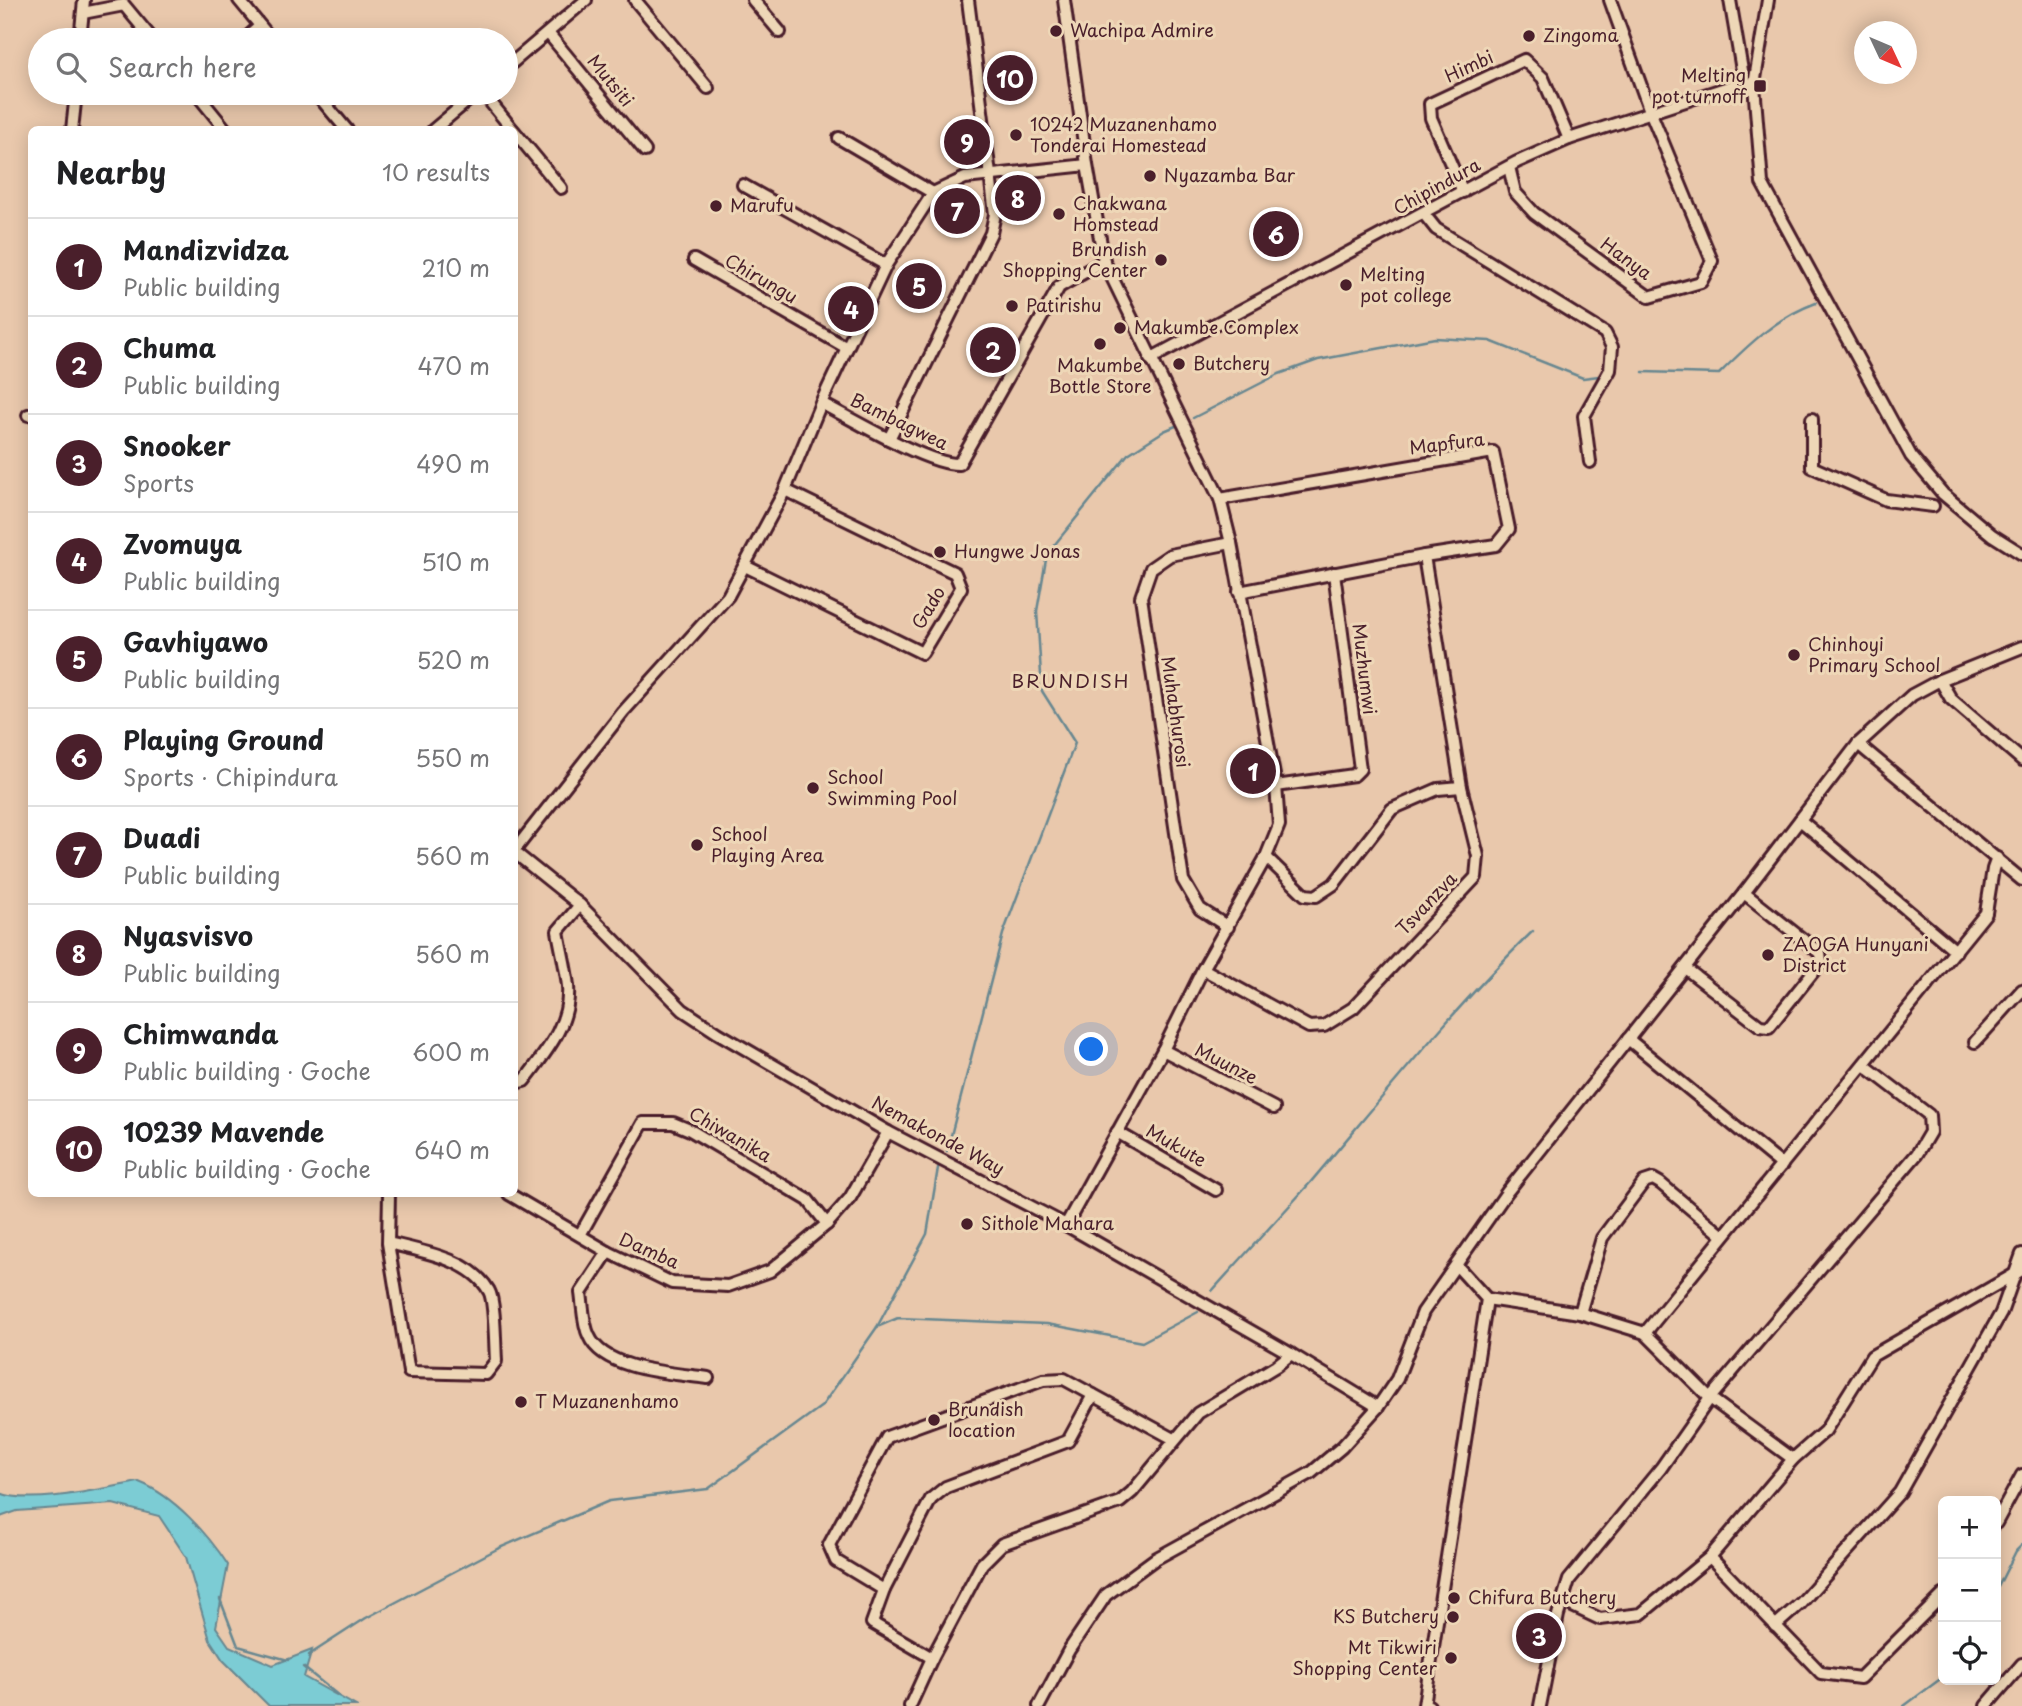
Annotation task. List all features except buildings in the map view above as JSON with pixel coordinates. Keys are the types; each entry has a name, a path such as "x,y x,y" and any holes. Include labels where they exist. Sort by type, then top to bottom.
{"street":[{"path":"81,28 84,0"},
{"path":"239,0 260,26 258,28"},
{"path":"518,58 586,0"},
{"path":"635,0 708,88"},
{"path":"753,0 780,32"},
{"path":"889,439 991,233 995,214 968,0"},
{"path":"1064,0 1087,165 1104,261 1220,499 1231,543 1276,786 1279,825 1266,857 1066,1225"},
{"path":"1611,0 1650,111"},
{"path":"1730,0 1749,84 1762,183 1911,456 1942,494 2022,554"},
{"path":"1749,84 1768,0"},
{"path":"83,13 124,5 143,28"},
{"name":"Mutsiti","path":"548,33 645,151"},
{"name":"Himbi","path":"1463,192 1431,118 1430,104 1524,60 1543,78 1569,139"},
{"name":"Chipindura","path":"1150,359 1509,167 1569,139 1650,111 1749,84"},
{"path":"72,126 75,105"},
{"path":"206,105 223,126"},
{"path":"326,105 344,126"},
{"path":"438,126 463,105"},
{"path":"493,105 511,126"},
{"name":"Hanya","path":"1509,167 1516,192 1534,214 1648,297 1701,282 1712,261 1650,111"},
{"path":"518,135 561,188"},
{"path":"839,138 933,192"},
{"path":"518,847 624,712 728,596 785,490 821,403 886,265 933,192 965,178 1087,165"},
{"path":"743,185 886,265"},
{"path":"1424,214 1436,229 1605,333 1612,347 1610,370 1584,416 1590,462"},
{"name":"Chirungu","path":"694,260 847,348"},
{"name":"Bambagwea","path":"821,403 946,465 959,464 1059,287 1104,261"},
{"path":"1812,419 1812,467 1886,500 1933,506"},
{"name":"Mapfura","path":"1220,499 1493,452 1509,529 1496,545 1424,556 1239,592"},
{"name":"Gado","path":"745,566 922,653 961,588 955,573 785,490"},
{"name":"Muhabhurosi","path":"1228,927 1200,909 1183,880 1140,597 1151,568 1170,555 1231,543"},
{"name":"Tsvanzva","path":"1203,969 1309,1027 1324,1027 1353,1008 1476,877 1478,856 1461,787 1424,556"},
{"name":"Muzhumwi","path":"1276,786 1354,775 1360,769 1334,573"},
{"path":"1039,1706 1069,1650 1106,1595 1155,1559 1311,1473 1342,1447 1378,1407 1397,1379 1423,1312 1507,1192 1744,893 1858,744 1912,695 1940,680 2022,647"},
{"path":"1940,680 1951,699 2022,760"},
{"path":"1858,744 2022,880"},
{"path":"1266,857 1305,895 1316,896 1334,884 1391,809 1438,789 1461,787"},
{"path":"1800,820 1956,951"},
{"name":"Nemakonde Way","path":"518,855 580,905 683,1010 718,1033 888,1132 1066,1225 1378,1407"},
{"path":"1644,1333 1986,913 1997,859"},
{"path":"1685,968 1760,1026 1769,1027 1821,962 1820,953 1744,893"},
{"path":"518,1082 524,1081 556,1038 566,1009 568,988 558,931 580,905"},
{"path":"1975,1042 2022,990"},
{"path":"1628,1039 1782,1165"},
{"name":"Muunze","path":"1163,1050 1274,1108"},
{"path":"1540,1706 1562,1601 1569,1580 1661,1468 1710,1398 1917,1154 1930,1132 1929,1115 1864,1065"},
{"name":"Chiwanika","path":"580,1235 643,1123 673,1123 690,1130 808,1200 827,1224"},
{"name":"Damba","path":"514,1197 608,1252 672,1283 728,1286 770,1271 827,1224 850,1198 888,1132"},
{"name":"Mukute","path":"1117,1132 1216,1190"},
{"path":"1580,1313 1602,1238 1644,1182 1653,1178 1660,1182 1723,1236"},
{"path":"388,1243 438,1255 475,1273 491,1292 496,1361 486,1374 409,1372 388,1243 389,1197"},
{"path":"608,1252 581,1293 589,1336 601,1353 640,1368 708,1378"},
{"path":"1775,1626 1801,1603 1900,1492 2001,1313 2019,1274 2022,1254"},
{"path":"1457,1266 1487,1299 1580,1313 1644,1333 1710,1398 1793,1459"},
{"path":"1562,1601 1600,1619 1641,1614 1710,1557 1793,1459 1825,1431 1872,1356 2019,1274"},
{"path":"1425,1706 1487,1299"},
{"path":"910,1706 982,1564 1002,1544 1120,1502 1132,1492 1198,1413 1291,1354"},
{"path":"884,1590 836,1561 829,1545 887,1437 1043,1380 1064,1379 1174,1439"},
{"path":"932,1658 872,1623 884,1590 931,1499 946,1487 1068,1441 1093,1395"},
{"path":"2001,1514 2022,1475"},
{"path":"1710,1557 1821,1673 1860,1678 1938,1600"},
{"path":"1986,1706 2022,1664"}],"water":[{"path":"139,1482 165,1497 189,1517 228,1565 216,1627 229,1646 273,1665 312,1650 304,1677 356,1706 269,1706 223,1660 210,1640 186,1557 159,1516 113,1504 17,1511 0,1517 0,1493 13,1497 48,1497"}],"waterway":[{"path":"1643,372 1719,374 1752,342 1776,324 1816,303"},
{"path":"1193,418 1279,374 1318,360 1435,338 1490,341 1583,378 1599,376"},
{"path":"947,1151 1003,934 1075,743 1042,691 1037,611 1047,554 1128,454 1178,425"},
{"path":"1212,1291 1309,1184 1446,1023 1533,931"},
{"path":"309,1655 366,1618 497,1549 609,1501 708,1489 822,1406 877,1327 927,1234 938,1168"},
{"path":"877,1327 898,1318 1047,1324 1142,1342 1198,1312"},
{"path":"2001,1581 2016,1551 2022,1545"},
{"path":"220,1599 238,1646 288,1660"},
{"path":"303,1667 339,1696"},
{"path":"1904,1706 1938,1681"}],"place":[{"name":"Wachipa Admire","path":"1056,31"},
{"name":"Zingoma","path":"1529,36"},
{"name":"10239 Mavende","path":"1010,78"},
{"name":"Melting pot turnoff","path":"1760,86"},
{"name":"10242 Muzanenhamo Tonderai Homestead","path":"1016,135"},
{"name":"Chimwanda","path":"967,142"},
{"name":"Nyazamba Bar","path":"1150,176"},
{"name":"Nyasvisvo","path":"1018,198"},
{"name":"Marufu","path":"716,206"},
{"name":"Duadi","path":"957,211"},
{"name":"Chakwana Homstead","path":"1059,214"},
{"name":"Playing Ground","path":"1276,234"},
{"name":"Brundish Shopping Center","path":"1161,260"},
{"name":"Melting pot college","path":"1346,285"},
{"name":"Gavhiyawo","path":"919,286"},
{"name":"Patirishu","path":"1012,306"},
{"name":"Zvomuya","path":"851,309"},
{"name":"Makumbe Complex","path":"1120,328"},
{"name":"Makumbe Bottle Store","path":"1100,344"},
{"name":"Chuma","path":"993,350"},
{"name":"Butchery","path":"1179,364"},
{"name":"Hungwe Jonas","path":"940,552"},
{"name":"Chinhoyi Primary School","path":"1794,655"},
{"name":"Mandizvidza","path":"1253,771"},
{"name":"School Swimming Pool","path":"813,788"},
{"name":"School Playing Area","path":"697,845"},
{"name":"ZAOGA Hunyani District","path":"1768,955"},
{"name":"Sithole Mahara","path":"967,1224"},
{"name":"T Muzanenhamo","path":"521,1402"},
{"name":"Brundish location","path":"934,1420"},
{"name":"Chifura Butchery","path":"1454,1598"},
{"name":"KS Butchery","path":"1453,1617"},
{"name":"Snooker","path":"1539,1636"},
{"name":"Mt Tikwiri Shopping Center","path":"1451,1658"}],"district":[{"name":"BRUNDISH","path":"1071,681"}]}
